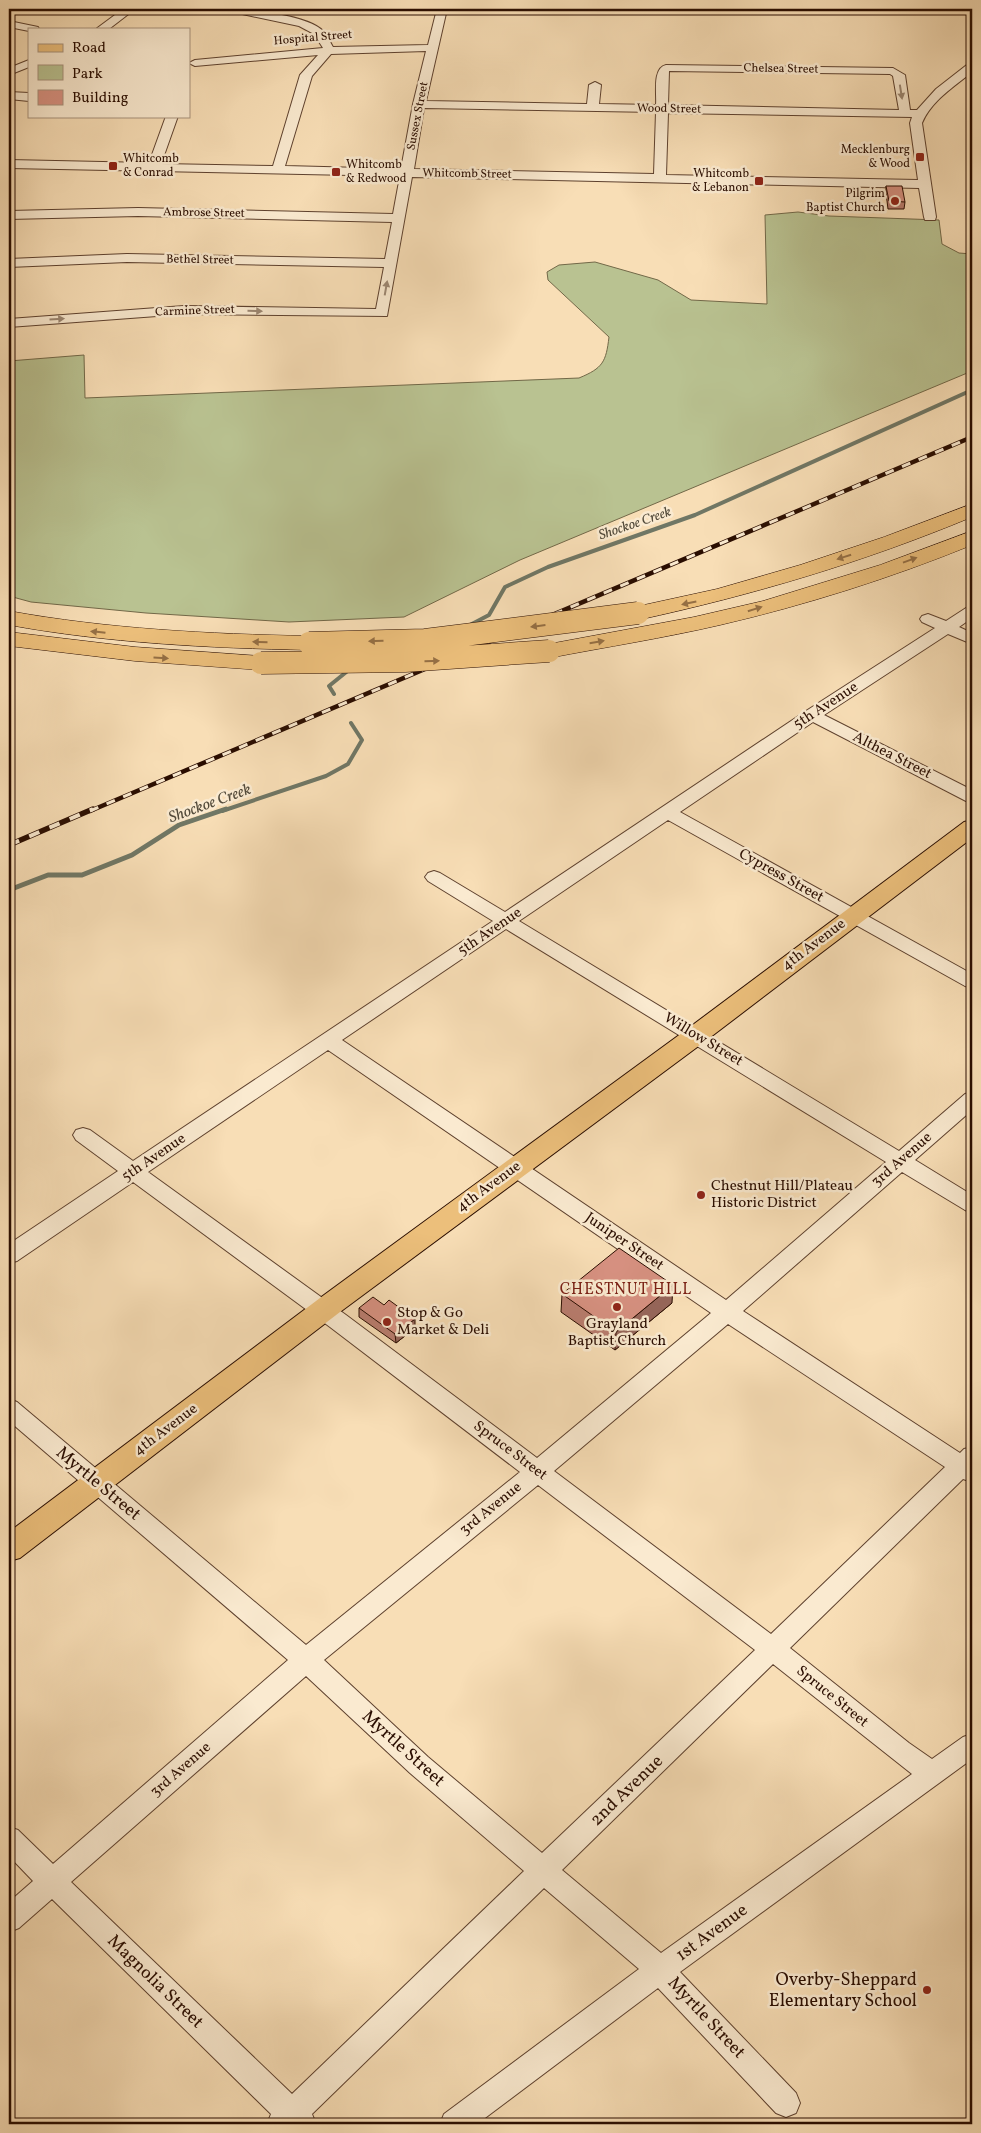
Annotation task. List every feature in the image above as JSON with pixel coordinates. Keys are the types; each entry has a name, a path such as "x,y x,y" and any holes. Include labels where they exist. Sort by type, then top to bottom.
{"highway":[{"path":"9,618 87,631 158,638 309,643 425,640 638,613 691,603 742,590 893,541 972,510"},
{"path":"9,639 148,657 261,663 323,664 455,660 549,651 661,631 742,613 850,581 972,537"}],"main road":[{"name":"4th Avenue","path":"9,1549 323,1310 695,1036 972,827"}],"street":[{"path":"102,28 130,9"},
{"path":"233,9 302,23 318,32 329,49 306,76 278,170"},
{"name":"Sussex Street","path":"382,313 419,104 442,9"},
{"path":"9,24 29,28"},
{"name":"Hospital Street","path":"192,60 329,49 373,47 432,48"},
{"path":"9,72 28,63"},
{"path":"930,217 915,127 919,114 927,104 972,66"},
{"name":"Chelsea Street","path":"662,108 663,72 666,68 896,72 899,75 905,113"},
{"path":"593,107 595,85"},
{"path":"9,96 28,97"},
{"name":"Wood Street","path":"419,104 919,114"},
{"path":"660,179 662,108"},
{"path":"153,168 171,118"},
{"name":"Whitcomb Street","path":"9,164 925,184"},
{"name":"Ambrose Street","path":"9,214 138,212 399,218"},
{"name":"Bethel Street","path":"9,263 127,258 391,263"},
{"name":"Carmine Street","path":"9,323 184,310 382,313"},
{"name":"5th Avenue","path":"9,1255 812,715 972,610"},
{"path":"928,619 972,639"},
{"name":"Althea Street","path":"812,715 972,797"},
{"name":"Cypress Street","path":"668,813 972,982"},
{"name":"Willow Street","path":"434,877 972,1204"},
{"name":"Juniper Street","path":"328,1041 726,1312 969,1465"},
{"name":"3rd Avenue","path":"9,1919 306,1660 537,1472 726,1312 972,1099"},
{"name":"Spruce Street","path":"83,1135 323,1310 774,1650 900,1751 933,1774"},
{"name":"Myrtle Street","path":"9,1408 306,1660 419,1765 660,1970 786,2103"},
{"name":"2nd Avenue","path":"292,2121 545,1871 969,1465"},
{"name":"1st Avenue","path":"454,2124 660,1970 972,1745"},
{"name":"Magnolia Street","path":"9,1839 292,2121"}],"green space":[{"path":"798,212 829,216 939,220 942,244 959,253 972,254 972,371 520,560 404,617 289,622 146,613 31,602 9,596 9,361 84,355 85,398 579,378 593,371 602,363 605,358 609,337 548,280 547,272 559,265 595,262 658,280 691,300 767,304 765,215"}],"building":[{"path":"886,186 902,186 905,202 889,201"},
{"name":"Grayland Baptist Church","path":"619,1248 673,1285 616,1332 562,1294"},
{"path":"373,1297 384,1305 389,1300 415,1319 395,1334 359,1308"}],"waterway":[{"name":"Shockoe Creek","path":"470,625 489,615 505,587 548,567 695,515 972,390"},
{"name":"Shockoe Creek","path":"334,694 329,686 350,669"},
{"name":"Shockoe Creek","path":"222,811 326,776 348,764 362,740 351,723"},
{"name":"Shockoe Creek","path":"9,890 48,875 82,875 132,855 179,825 226,809"}],"railway":[{"path":"90,811 972,437"},
{"path":"9,845 93,809"}],"place":[{"name":"Mecklenburg & Wood","path":"920,157"},
{"name":"Whitcomb & Conrad","path":"113,166"},
{"name":"Whitcomb & Redwood","path":"336,172"},
{"name":"Whitcomb & Lebanon","path":"759,181"},
{"name":"Pilgrim Baptist Church","path":"895,201"},
{"name":"Chestnut Hill/Plateau Historic District","path":"701,1195"},
{"name":"Grayland Baptist Church","path":"617,1307"},
{"name":"Stop & Go Market & Deli","path":"387,1322"},
{"name":"Overby-Sheppard Elementary School","path":"927,1990"}],"district":[{"name":"CHESTNUT HILL","path":"626,1290"}]}
